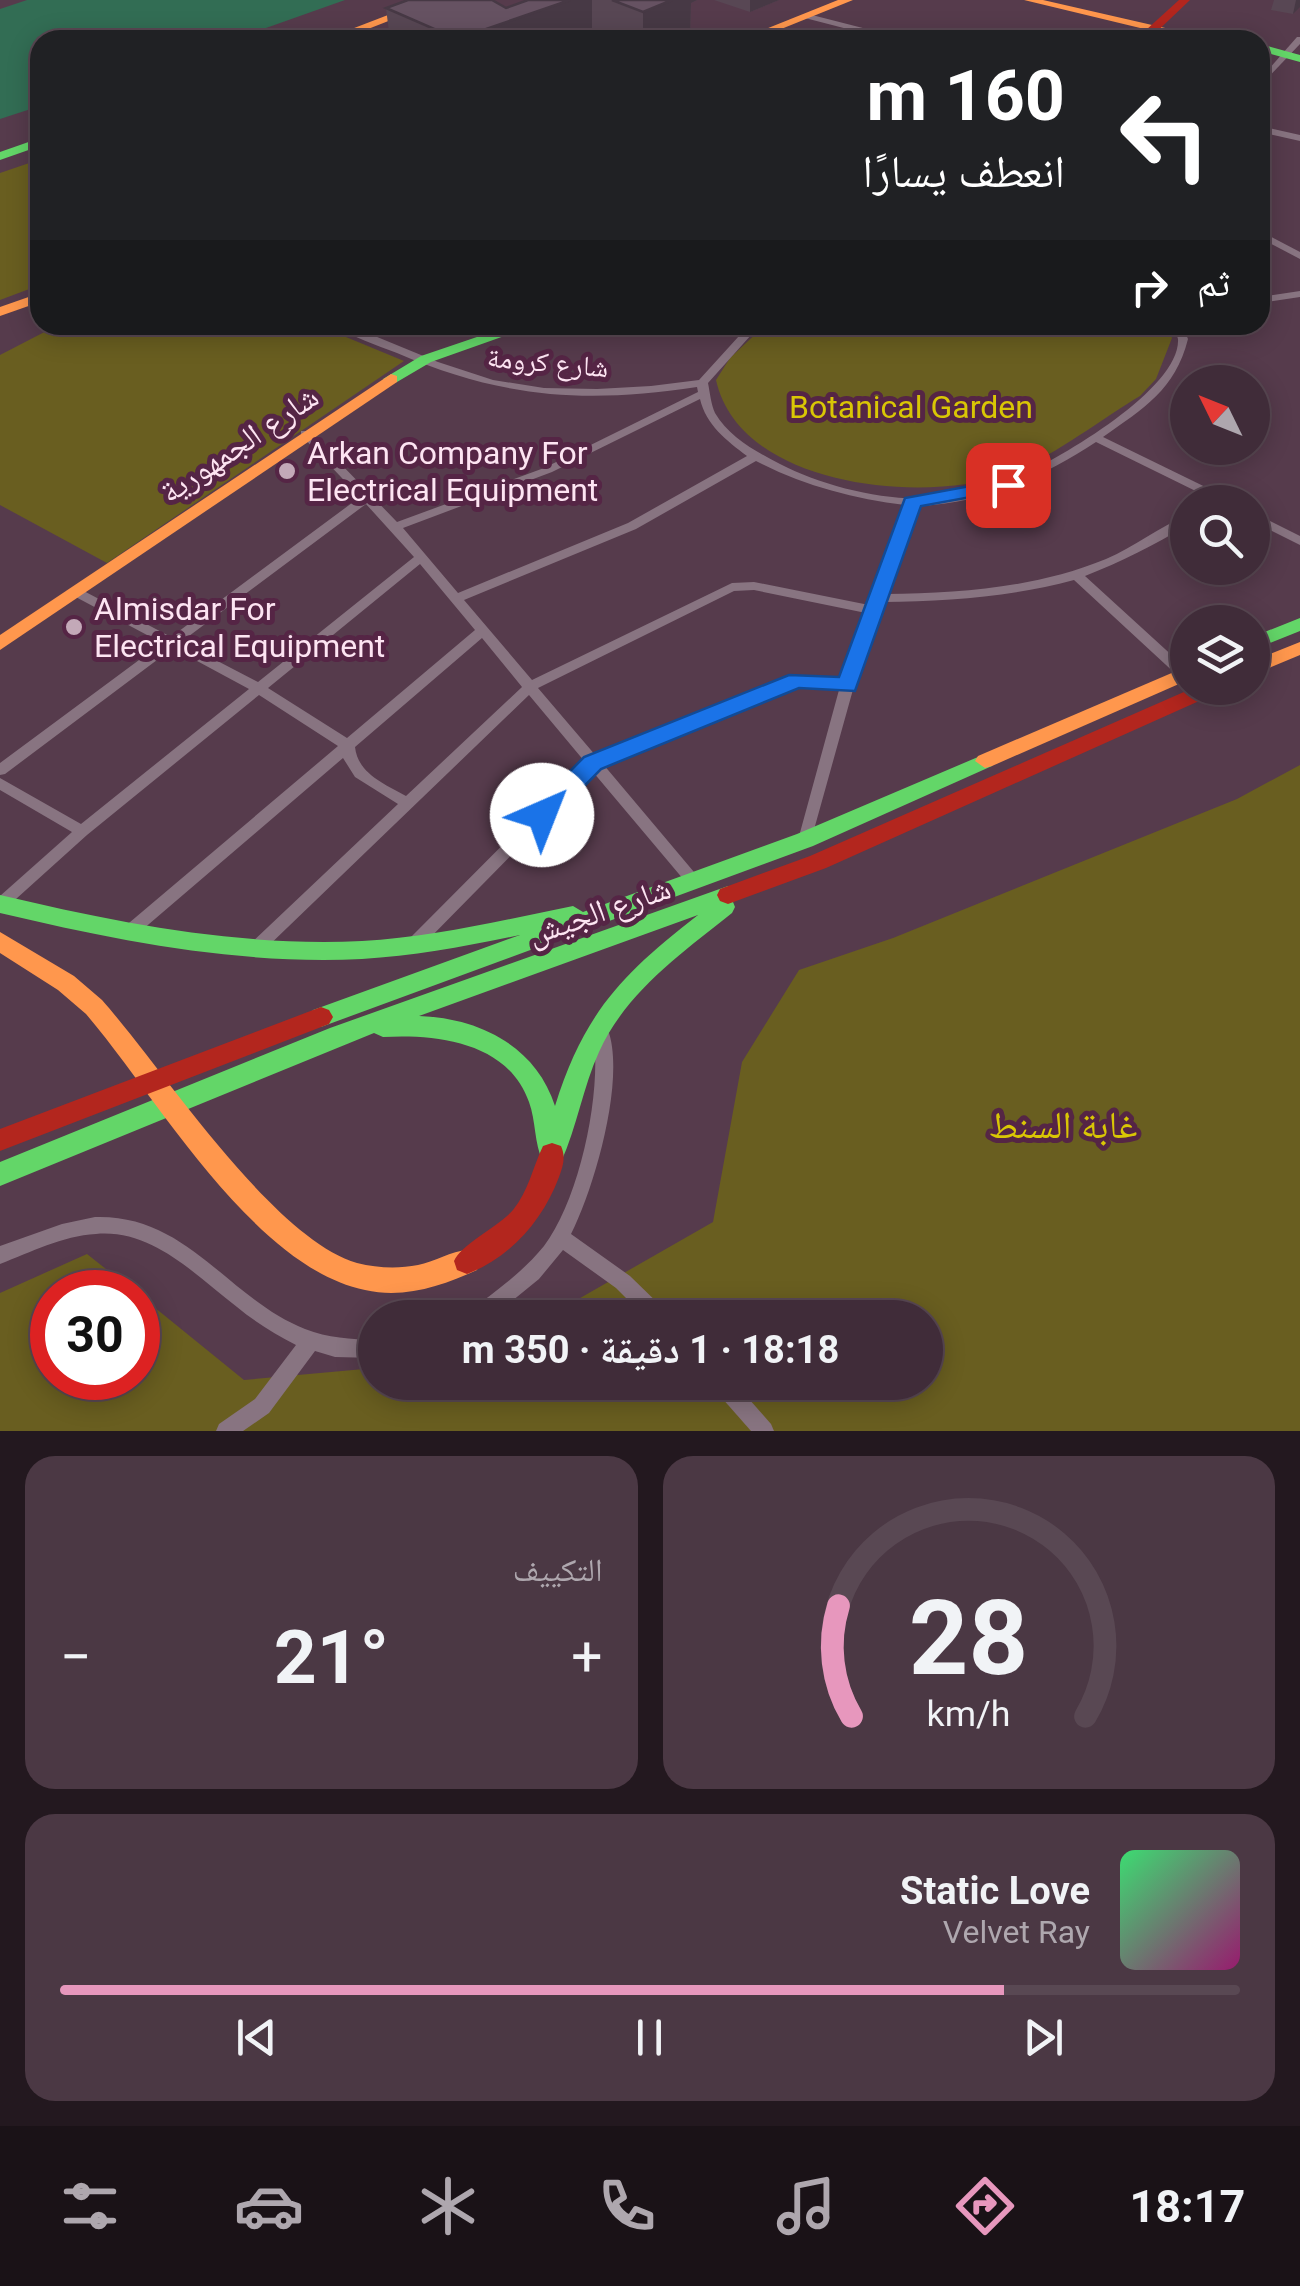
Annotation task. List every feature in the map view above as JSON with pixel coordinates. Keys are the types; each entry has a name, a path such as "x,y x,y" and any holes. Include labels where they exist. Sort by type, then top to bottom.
{"main road":[{"path":"355,30 436,0"},
{"path":"381,30 462,0"},
{"path":"771,30 848,0"},
{"path":"1029,0 1148,30"},
{"path":"1055,0 1149,30"},
{"path":"1153,30 1185,0"},
{"path":"0,160 30,146"},
{"path":"0,160 30,152"},
{"path":"0,312 30,301"},
{"name":"شارع الجمهورية","path":"0,644 305,433 426,359 498,335"},
{"path":"1270,636 1300,624"},
{"path":"1270,661 1300,648"},
{"name":"شارع الجيش","path":"0,1140 204,1059 805,840 1170,680"},
{"name":"شارع الجيش","path":"0,1174 338,1035 742,892 906,824 1172,705"},
{"path":"0,941 94,1006 277,1221 332,1266 355,1275 400,1282 423,1278 496,1244 531,1210 550,1174 552,1154 596,1032 631,984 742,892"},
{"path":"1,904 129,932 254,949 413,945 631,905"},
{"path":"338,1035 400,1025 444,1027 500,1048 535,1088 552,1154"}],"street":[{"path":"808,16 861,30"},
{"path":"1270,75 1294,55"},
{"path":"1270,131 1300,138"},
{"path":"1270,240 1300,256"},
{"path":"1270,298 1300,294"},
{"name":"شارع كرومة","path":"365,335 464,375 517,386 627,391 702,388"},
{"path":"394,527 548,470 702,388 747,335"},
{"path":"702,388 727,434 754,457 801,478 912,502 1008,485 1037,474 1150,400 1167,382 1182,335"},
{"path":"305,433 394,527 694,882"},
{"path":"1094,438 1187,485"},
{"path":"456,599 632,526 754,457"},
{"path":"0,770 368,497"},
{"path":"805,840 847,686 912,502"},
{"path":"1270,525 1300,541"},
{"path":"254,949 531,686 732,587 754,586 876,604 1004,593 1079,578 1170,531"},
{"path":"1,904 82,831 420,558"},
{"path":"1079,578 1170,659"},
{"path":"76,592 258,688 348,746 351,766 360,775 407,802"},
{"path":"129,932 483,630"},
{"path":"413,945 593,763 797,680 847,686"},
{"path":"0,782 82,831"},
{"path":"497,1300 527,1277 560,1237 592,1145 604,1086 607,1056 602,1035 596,1032"},
{"path":"0,1255 62,1233 126,1227 168,1243 241,1303 310,1341 358,1346"},
{"path":"560,1237 642,1300"},
{"path":"226,1431 262,1406 310,1341"},
{"path":"737,1400 764,1431"}],"green space":[{"path":"30,163 30,289 0,300 0,173"},
{"path":"39,335 341,335 404,361 107,563 0,505 0,355"},
{"name":"Botanical Garden","path":"754,335 1172,338 1156,379 1140,396 1041,459 1008,474 930,487 839,479 797,465 760,444 732,416 716,380 730,358"},
{"name":"غابة السنط","path":"1300,765 1300,1431 0,1431 0,1293 30,1280 30,1400 160,1400 160,1312 244,1380 358,1370 358,1400 943,1400 943,1300 577,1300 713,1222 742,1062 799,970 893,938 1237,799"},
{"name":"غابة السنط","path":"87,1254 107,1270 51,1270"}],"shaded area":[{"path":"27,0 345,0 260,30 30,30 30,109 0,119 0,9"}],"building":[{"path":"408,0 492,0 506,8 528,0 570,0 483,30 436,30 386,8"},
{"path":"612,0 672,0 643,12"}],"traffic: fast":[{"path":"1270,50 1300,59"},
{"path":"0,156 30,146"},
{"path":"391,379 426,359 497,335"},
{"path":"1270,636 1300,624"},
{"path":"321,1017 805,840 985,761"},
{"path":"0,1174 339,1035 728,895"},
{"path":"0,904 180,940 316,951 416,945 573,915"},
{"path":"552,1154 579,1071 602,1023 649,968 724,907"},
{"path":"383,1027 428,1026 450,1030 493,1045 511,1057 538,1093 552,1154"}],"traffic: slow":[{"path":"356,30 437,0"},
{"path":"770,30 848,0"},
{"path":"1029,0 1161,30"},
{"path":"0,312 30,301"},
{"path":"0,644 391,379"},
{"path":"1270,661 1300,648"},
{"path":"985,761 1170,680"},
{"path":"0,941 66,983 94,1007 235,1182 298,1243 349,1273 383,1280 418,1278 467,1261"}],"traffic: jam":[{"path":"1152,30 1185,0"},
{"path":"728,895 818,862 1172,705"},
{"path":"0,1140 321,1017"},
{"path":"467,1261 498,1242 523,1218 541,1189 552,1154"}],"place":[{"name":"Arkan Company For Electrical Equipment","path":"287,471"},
{"name":"Almisdar For Electrical Equipment","path":"74,627"}],"route":[{"path":"542,815 593,763 797,680 847,686 912,502 1008,485"}]}
